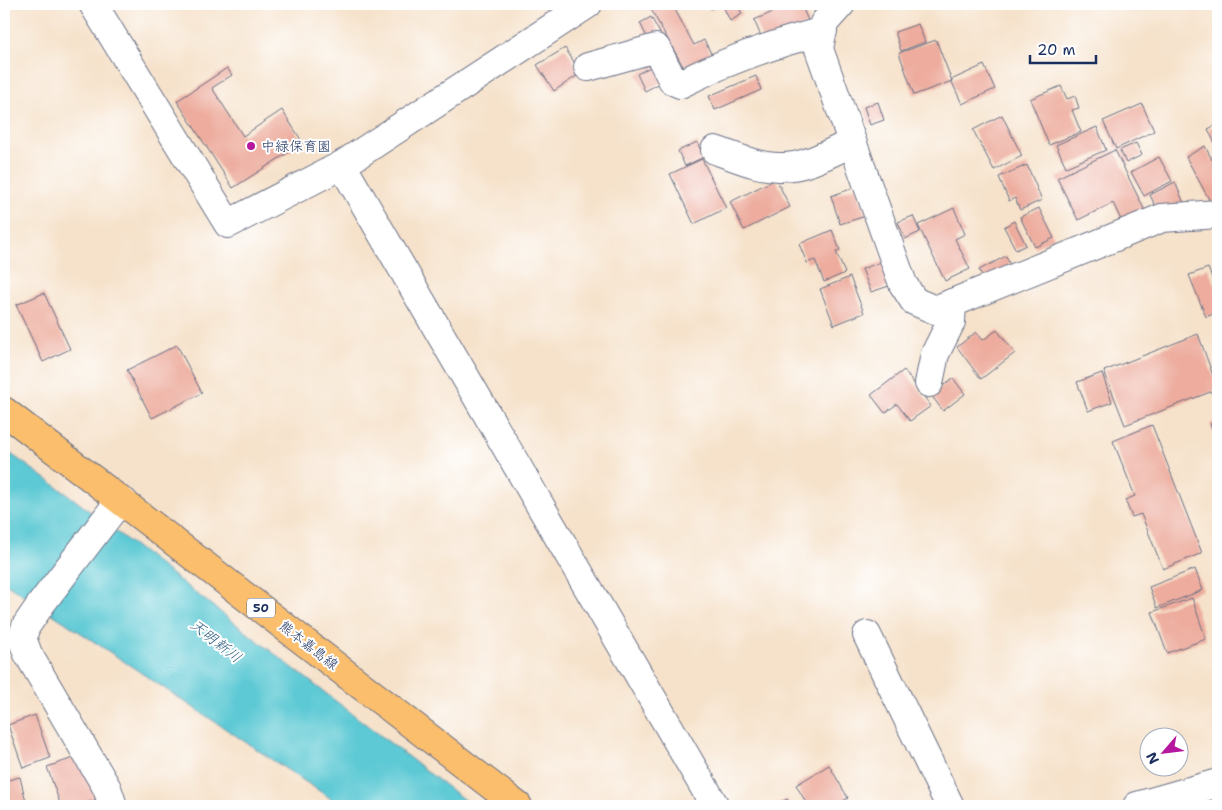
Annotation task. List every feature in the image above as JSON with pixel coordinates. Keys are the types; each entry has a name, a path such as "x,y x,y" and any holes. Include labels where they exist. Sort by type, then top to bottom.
{"main road":[{"name":"熊本嘉島線","path":"4,411 118,506 518,806"}],"street":[{"path":"93,4 228,224 342,165 588,4"},
{"path":"841,4 824,23 819,49 851,143 903,284 914,300 935,310 1162,218 1218,214 1218,230"},
{"path":"588,67 656,48 673,81 680,84 720,64 785,41 823,31"},
{"path":"715,150 757,164 782,168 810,162 851,143"},
{"path":"342,165 715,806"},
{"path":"929,383 935,354 951,322 952,303"},
{"path":"111,806 112,803 107,788 28,654 22,638 26,626 41,604 118,506"},
{"path":"867,635 950,806"},
{"path":"1137,806 1218,783"}],"water":[{"name":"天明新川","path":"4,449 66,493 472,806 342,806 4,582"}],"building":[{"path":"648,4 672,4 694,45 704,40 712,55 685,70"},
{"path":"708,4 722,4 711,9"},
{"path":"722,4 737,4 742,14 730,21"},
{"path":"792,4 801,4 809,23 764,43 754,20"},
{"path":"651,17 662,37 650,43 640,23"},
{"path":"918,24 925,42 901,51 895,32"},
{"path":"936,40 952,81 914,95 899,53"},
{"path":"565,48 581,73 554,91 537,65"},
{"path":"660,62 668,79 645,91 637,74"},
{"path":"984,65 995,89 962,104 951,80"},
{"path":"227,68 232,75 212,88 243,136 282,110 303,143 233,188 177,101"},
{"path":"756,76 761,90 715,110 709,96"},
{"path":"1061,86 1067,99 1075,96 1079,108 1072,110 1081,132 1049,145 1030,99"},
{"path":"878,102 884,120 870,125 864,107"},
{"path":"1142,104 1154,131 1116,149 1103,121"},
{"path":"1002,115 1022,156 994,170 973,130"},
{"path":"1218,124 1218,150 1208,129"},
{"path":"1097,127 1106,150 1066,167 1056,145"},
{"path":"697,142 704,157 685,166 678,151"},
{"path":"1136,143 1142,155 1126,163 1120,150"},
{"path":"1205,146 1212,160 1218,157 1218,202 1212,205 1186,157"},
{"path":"1115,150 1146,213 1123,224 1113,203 1078,220 1057,178"},
{"path":"1159,157 1172,181 1144,196 1131,172"},
{"path":"702,159 726,208 694,224 670,174"},
{"path":"1027,165 1042,200 1020,210 1015,198 1009,201 999,177"},
{"path":"776,179 790,207 744,230 730,202"},
{"path":"1175,182 1186,208 1159,214 1150,195"},
{"path":"856,187 866,216 840,224 831,196"},
{"path":"954,208 965,234 955,239 970,269 945,281 918,225"},
{"path":"1039,208 1054,238 1035,247 1020,217"},
{"path":"913,216 920,232 905,239 898,222"},
{"path":"1014,221 1026,245 1016,250 1004,227"},
{"path":"832,230 840,250 836,252 845,273 824,282 815,260 807,263 799,244"},
{"path":"1006,256 1012,270 986,283 979,270"},
{"path":"883,261 892,285 871,292 862,269"},
{"path":"1208,268 1218,292 1218,312 1206,317 1189,275"},
{"path":"850,277 864,313 834,325 820,289"},
{"path":"44,293 70,349 43,362 16,305"},
{"path":"997,330 1015,353 981,379 957,347 976,332 983,340"},
{"path":"1198,334 1218,389 1125,425 1104,371"},
{"path":"177,345 202,393 152,418 127,370"},
{"path":"904,370 931,406 910,421 897,404 885,413 871,395"},
{"path":"1102,373 1112,402 1088,411 1077,382"},
{"path":"953,378 965,394 943,411 931,395"},
{"path":"1218,420 1218,443 1210,424"},
{"path":"1152,425 1202,553 1163,569 1141,514 1132,517 1125,500 1135,496 1113,441"},
{"path":"1195,569 1203,590 1157,608 1149,587"},
{"path":"1192,598 1206,639 1167,653 1152,612"},
{"path":"35,715 50,758 23,768 8,725"},
{"path":"82,755 97,799 78,806 61,806 47,767"},
{"path":"829,765 848,798 835,806 808,806 796,785"},
{"path":"20,777 27,806 4,806 4,781"},
{"path":"787,799 791,806 774,806"}],"place":[{"name":"中緑保育園","path":"251,146"}]}
